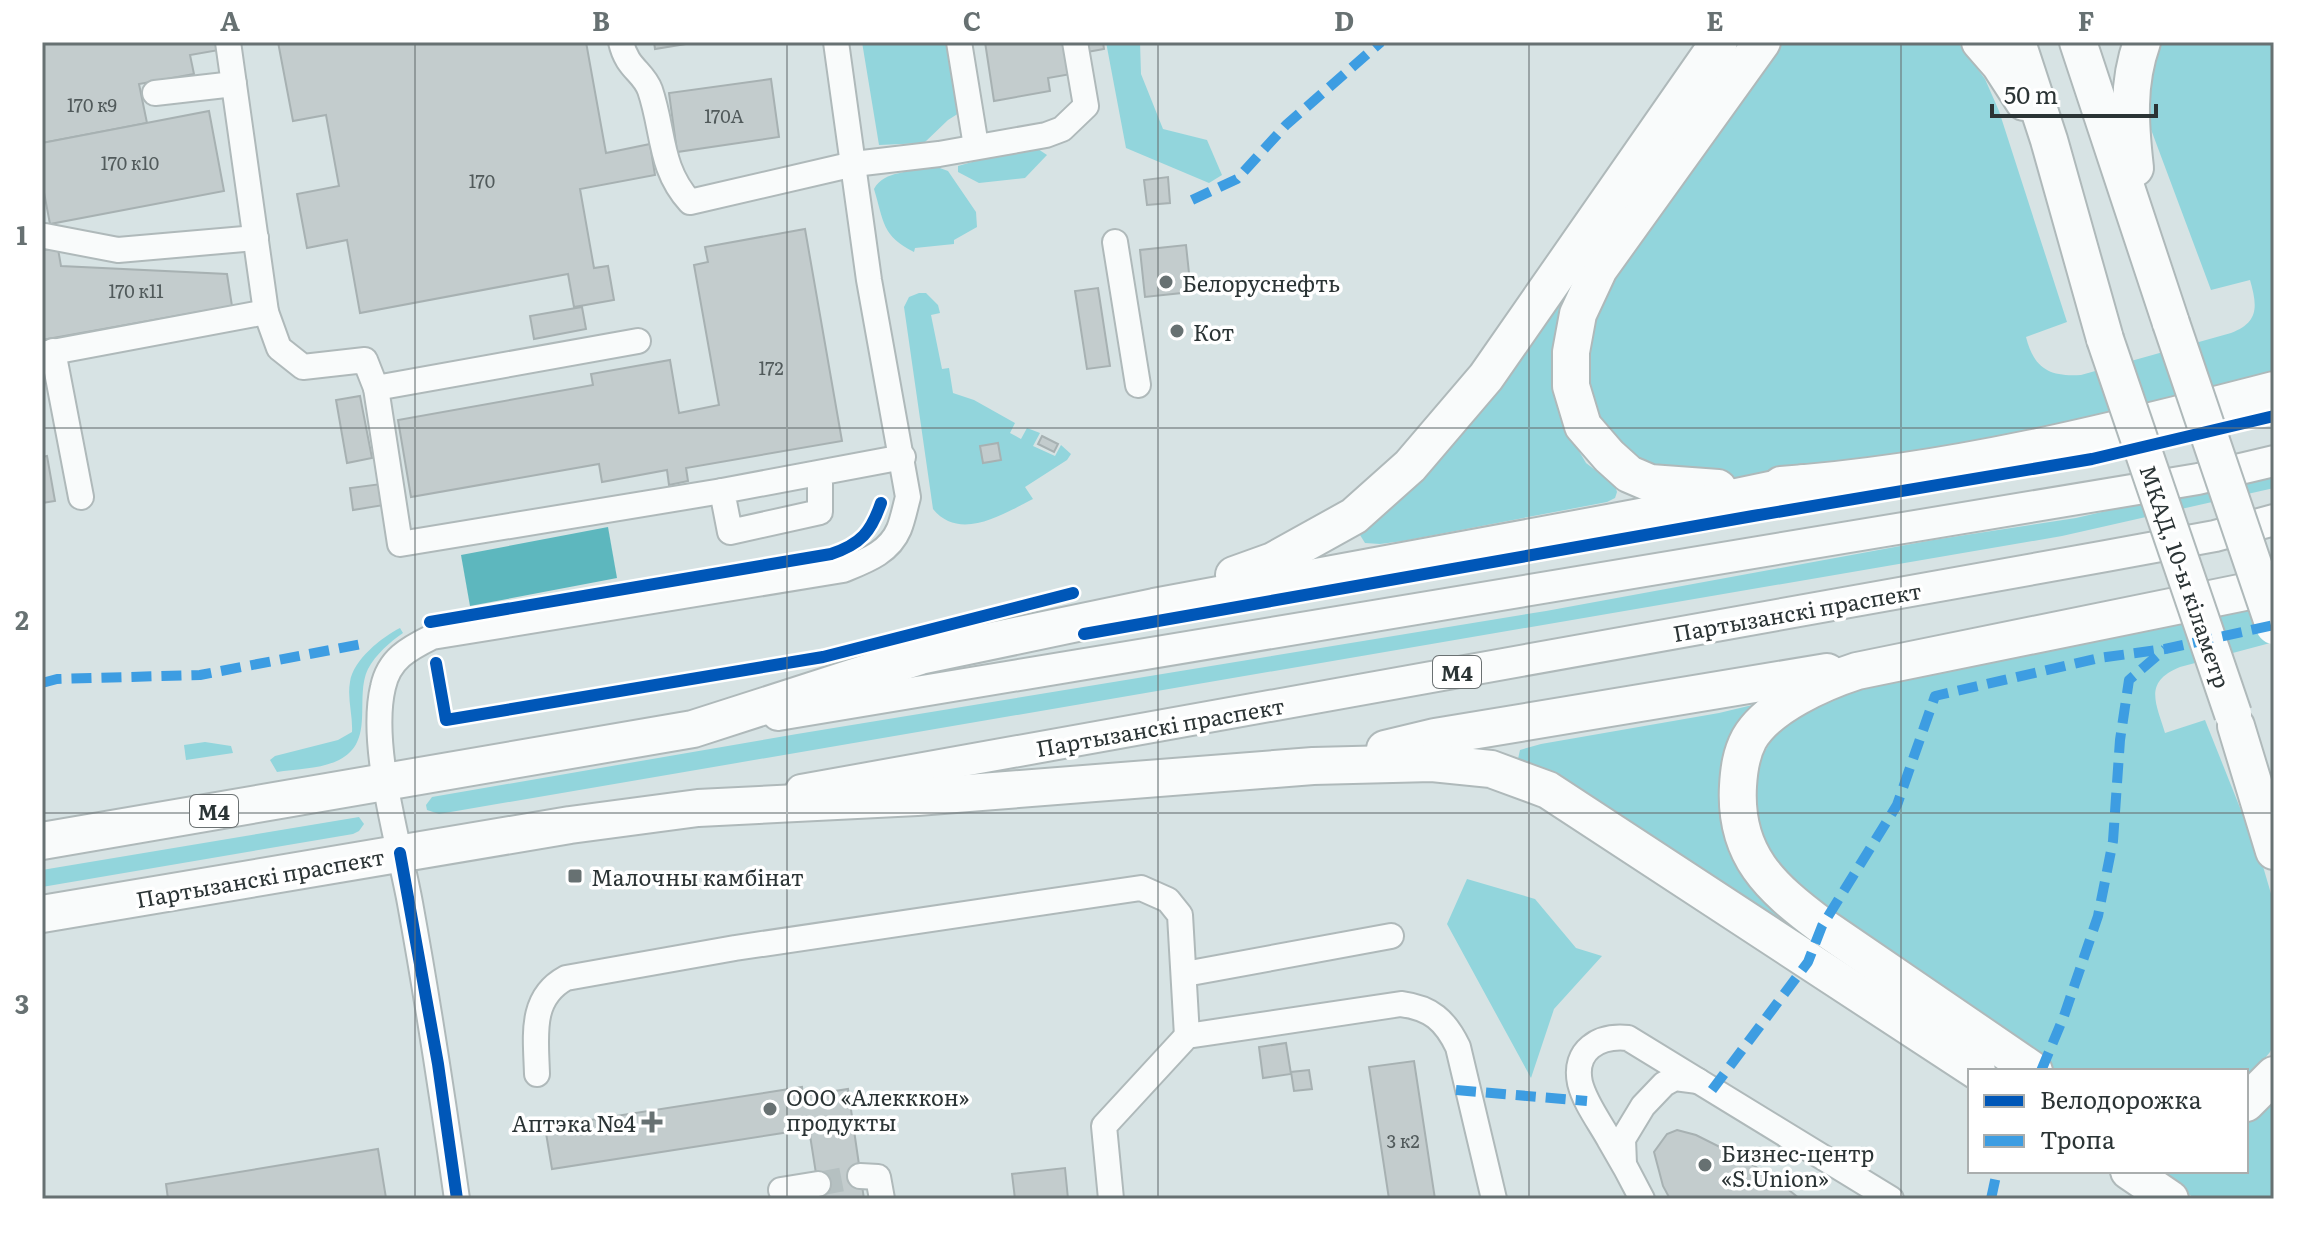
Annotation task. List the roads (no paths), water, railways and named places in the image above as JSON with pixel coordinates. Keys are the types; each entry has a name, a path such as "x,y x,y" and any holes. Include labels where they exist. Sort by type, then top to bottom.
{"highway":[{"path":"1154,607 1273,561 1316,539 1354,516 1410,466 1486,377 1719,42"},
{"path":"1762,42 1599,269 1578,314 1569,370 1583,426 1629,474 1650,483 1672,486 1736,488 1804,483 1956,463 2085,439 2274,390"},
{"path":"1980,42 2000,65 2049,140"},
{"name":"МКАД, 10-ы кіламетр","path":"2017,42 2049,140 2105,339 2274,834"},
{"path":"2078,42 2274,626"},
{"path":"2142,42 2132,69 2130,95 2132,146 2143,237"},
{"path":"693,729 920,656 1154,607 1646,516 1804,483"},
{"path":"2031,1069 1795,906 1761,871 1741,837 1737,805 1740,759 1750,736 1785,705 1834,679 1857,671 2274,586"},
{"path":"1313,766 1435,737 1985,644"},
{"path":"2234,720 2274,851"},
{"name":"М4","path":"42,841 693,729"},
{"path":"698,808 917,797 1313,766 1472,765 1531,781 1575,807 1974,1069"},
{"name":"Партызанскі праспект","path":"42,914 570,825 698,808"},
{"path":"2248,1101 2274,1075"},
{"path":"2132,1173 2170,1199"}],"main road":[{"name":"М4","path":"693,729 2198,479 2274,461"},
{"name":"Партызанскі праспект","path":"698,808 2106,556 2215,536 2274,520"}],"street":[{"path":"228,42 266,312 279,348 303,367 365,360 376,388 400,544 722,491 903,457"},
{"path":"621,42 625,58 649,87 669,173 690,202 854,164 939,154 1062,129 1086,106 1075,42"},
{"path":"457,1199 438,1064 386,781 379,711 389,668 405,650 432,637 843,570 869,560 890,545 899,529 908,497 869,280 836,42"},
{"path":"959,42 976,146"},
{"path":"155,93 234,84"},
{"path":"45,236 118,250 256,238"},
{"path":"1115,242 1138,385"},
{"path":"81,497 48,352 266,312"},
{"path":"376,388 638,341"},
{"path":"722,491 730,532 820,512 820,473"},
{"path":"537,1074 539,1007 553,985 566,978 735,948 1141,888 1168,900 1180,915 1187,1036"},
{"path":"1185,974 1391,936"},
{"path":"1111,1199 1104,1126 1187,1036 1401,1004 1428,1011 1448,1027 1458,1047 1494,1199"},
{"path":"1642,1199 1580,1082 1584,1052 1594,1042 1612,1036 1628,1038 1891,1199"},
{"path":"1624,1164 1623,1139 1643,1106 1664,1084 1675,1078 1699,1081"},
{"path":"860,1176 878,1177 882,1199"},
{"path":"781,1190 818,1184"}],"tunnel":[{"path":"818,1184 860,1176"}],"place":[{"name":"Белоруснефть","path":"1166,282"},
{"name":"Кот","path":"1177,331"},
{"name":"Малочны камбінат","path":"575,876"},
{"name":"ООО «Алекккон» продукты","path":"770,1109"},
{"name":"Аптэка №4","path":"652,1122"},
{"name":"Бизнес-центр «S.Union»","path":"1705,1165"}]}
